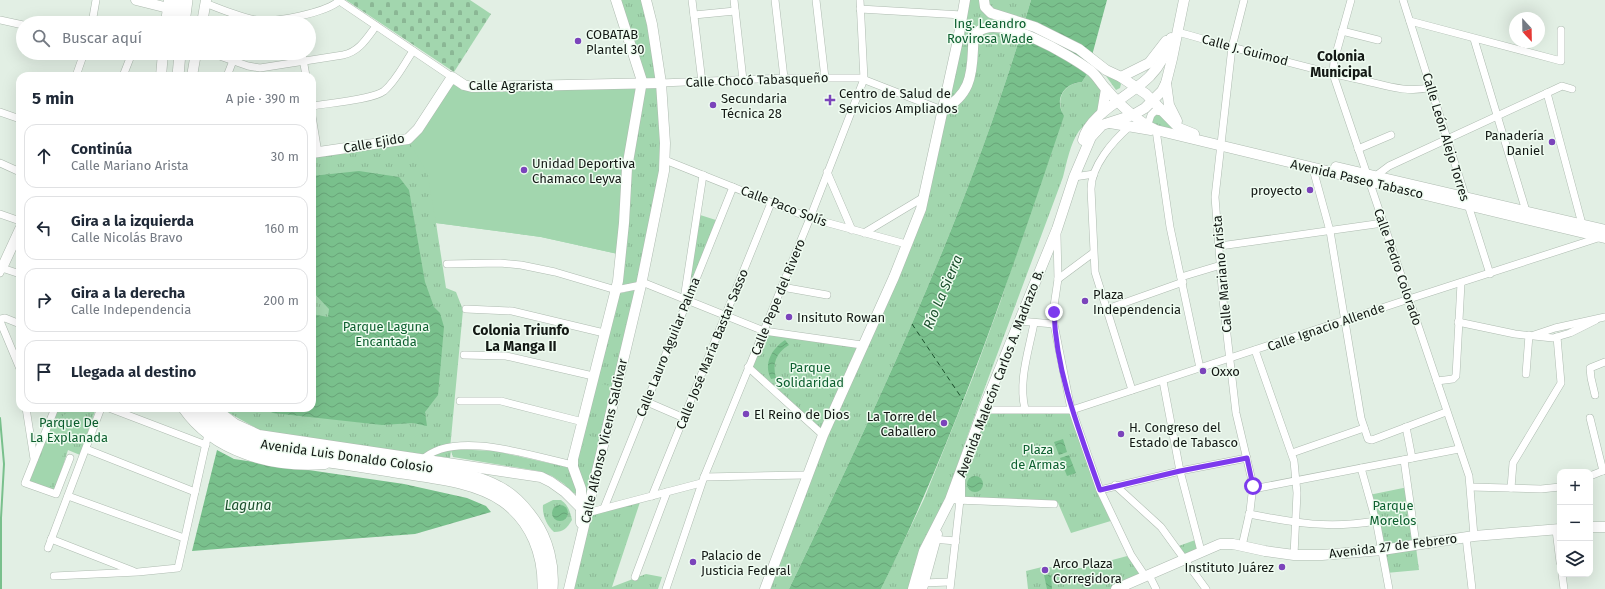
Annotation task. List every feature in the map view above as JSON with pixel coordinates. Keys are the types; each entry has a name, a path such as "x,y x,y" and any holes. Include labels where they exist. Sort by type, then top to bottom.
{"main road":[{"path":"136,0 169,4 167,16"},
{"path":"176,16 177,0"},
{"path":"185,16 187,0"},
{"name":"Calle Alfonso Vicens Saldivar","path":"584,510 581,489 573,465 593,376 616,290 620,268 627,168 642,83 616,0"},
{"name":"Calle Alfonso Vicens Saldivar","path":"569,589 582,533 584,510 641,283 665,160 661,83 652,24 646,0"},
{"path":"765,589 807,474 862,345 894,277 924,197 965,0"},
{"path":"942,110 957,101 967,86 973,66 975,36 985,28 999,22 988,11 984,0"},
{"path":"1149,98 1150,76 1165,55 1179,0"},
{"path":"1183,131 1169,105 1166,83 1184,0"},
{"path":"203,16 206,2"},
{"path":"1121,77 1145,65 1156,56 1169,36 1175,17"},
{"name":"Avenida Paseo Tabasco","path":"999,22 1047,32 1079,49 1106,70 1121,77 1136,87 1183,131 1221,144 1314,169 1370,178"},
{"name":"Avenida Paseo Tabasco","path":"999,22 1043,42 1076,60 1100,80 1106,89 1143,124 1156,130 1370,178 1604,235"},
{"path":"162,72 164,60"},
{"path":"167,60 170,72"},
{"path":"178,72 179,60"},
{"path":"193,72 195,60"},
{"name":"Avenida Malecón Carlos A. Madrazo B.","path":"1083,154 1083,142 1086,132 1102,113 1150,76"},
{"name":"Calle Agrarista","path":"452,77 464,85 472,87 661,83"},
{"name":"Calle Ejido","path":"316,153 408,139 418,129 452,77"},
{"path":"949,82 967,86"},
{"name":"Avenida Malecón Carlos A. Madrazo B.","path":"913,589 921,560 944,513 955,500 960,472 983,410 1057,229 1083,154 1095,131 1108,122 1133,115 1145,108 1149,98 1166,83"},
{"path":"1102,113 1106,89"},
{"path":"1145,108 1149,121 1156,130"},
{"path":"1108,122 1129,128 1156,130"},
{"name":"Avenida Paseo Tabasco","path":"1466,201 1526,211 1582,224 1604,235"},
{"path":"1,269 16,237"},
{"path":"187,412 208,434 231,449 265,460 306,465 334,463"},
{"name":"Avenida Luis Donaldo Colosio","path":"194,412 199,419 211,429 242,448 257,453 432,478 486,492 504,502 522,519 534,539 542,566 543,589"},
{"name":"Avenida Luis Donaldo Colosio","path":"205,412 224,428 240,438 269,447 370,454"},
{"name":"Avenida Luis Donaldo Colosio","path":"219,412 235,424 259,435 370,454 542,477 565,492 584,510"},
{"name":"Avenida Luis Donaldo Colosio","path":"421,461 483,480 500,488 528,511 545,538 552,568 552,589"},
{"path":"1593,528 1605,526"},
{"name":"Avenida 27 de Febrero","path":"1116,589 1220,544 1242,546 1294,555 1322,555 1382,550 1470,536 1557,530"},
{"path":"922,586 932,539"}],"street":[{"path":"93,16 96,0"},
{"path":"306,16 322,11 338,0"},
{"name":"Calle Agrarista","path":"338,0 452,77"},
{"path":"650,0 652,24"},
{"path":"692,0 702,82"},
{"path":"734,0 743,80"},
{"path":"776,0 784,78"},
{"path":"816,0 824,78"},
{"name":"Calle Mariano Arista","path":"1242,546 1250,514 1253,489 1236,416 1229,358 1215,197 1232,47 1244,0"},
{"path":"1332,74 1351,0"},
{"name":"Calle León Alejo Torres","path":"1403,0 1490,274"},
{"path":"206,2 239,16"},
{"path":"859,3 962,15"},
{"name":"Calle Pepe del Rivero","path":"666,589 702,480 810,218 864,79 859,3"},
{"path":"694,15 735,11"},
{"path":"0,20 16,23"},
{"path":"1410,21 1561,61 1561,30"},
{"path":"316,59 351,52 361,45 376,26"},
{"path":"1342,31 1378,40"},
{"name":"Calle J. Guimod","path":"1176,32 1332,74 1402,89 1417,90 1431,87"},
{"path":"1474,39 1526,211"},
{"path":"316,105 370,97 381,93 389,85 413,51"},
{"path":"77,72 82,60"},
{"path":"125,72 129,60"},
{"path":"229,72 233,61 260,68 309,60"},
{"path":"304,61 305,72"},
{"name":"Calle Pedro Colorado","path":"1332,74 1358,149 1370,178 1382,223 1469,476 1472,589"},
{"name":"Calle Chocó Tabasqueño","path":"661,83 784,78 864,79 942,110"},
{"path":"1370,178 1389,166 1562,86 1572,89"},
{"path":"1547,93 1582,224"},
{"path":"1149,121 1151,115 1155,111 1163,112"},
{"path":"0,112 16,118"},
{"path":"1129,128 1111,145 1094,174 1091,183 1093,253 1097,278 1132,390"},
{"path":"1156,130 1170,227 1200,368"},
{"path":"1358,149 1391,136"},
{"name":"Calle Paco Solís","path":"665,160 810,218 906,244"},
{"path":"0,163 16,170"},
{"path":"1314,169 1330,231 1360,418 1368,439 1371,440 1406,428 1446,412"},
{"path":"827,172 852,230"},
{"path":"1074,177 1094,174"},
{"name":"Calle Lauro Aguilar Palma","path":"686,299 703,175"},
{"name":"Calle Lauro Aguilar Palma","path":"604,508 686,299 733,187"},
{"path":"864,233 924,197"},
{"name":"Calle José María Bastar Sasso","path":"652,496 771,203"},
{"path":"0,214 16,220"},
{"path":"1220,246 1382,223"},
{"path":"1057,229 1058,279 1054,306 1054,324 1072,410 1100,490 1132,555 1156,589"},
{"name":"Calle Ignacio Allende","path":"983,410 1072,410 1409,298 1490,274 1604,235"},
{"path":"1058,279 1093,253"},
{"path":"447,264 494,263 521,266 555,272 616,290 641,283 686,299 764,331 862,345"},
{"path":"1107,309 1221,265"},
{"path":"1,269 16,273"},
{"path":"1437,381 1453,379 1456,376 1461,283"},
{"path":"782,287 827,295"},
{"path":"466,309 512,311 604,334"},
{"path":"1458,322 1557,338 1605,317"},
{"path":"16,322 5,318 0,320 16,359"},
{"path":"1531,335 1555,328 1596,320"},
{"path":"1019,321 1054,324"},
{"path":"1025,409 1023,382 1034,323"},
{"path":"1526,374 1531,335"},
{"path":"1511,488 1513,464 1561,383 1557,338"},
{"path":"1255,350 1292,453 1296,481 1294,555"},
{"path":"464,354 506,356 593,376"},
{"path":"1595,394 1590,378 1590,368 1605,362"},
{"path":"748,367 823,435"},
{"path":"1163,380 1180,471 1201,551"},
{"path":"460,401 501,401 583,422"},
{"path":"646,402 684,418"},
{"path":"27,412 34,460"},
{"path":"53,412 25,483 56,494 70,458"},
{"path":"48,548 100,412"},
{"path":"119,412 206,445"},
{"path":"1590,418 1604,471 1593,475"},
{"path":"1292,453 1364,428"},
{"path":"1406,428 1412,458"},
{"path":"54,576 138,572 178,568 208,434"},
{"path":"421,461 431,453 448,448 486,445 573,465"},
{"path":"1253,489 1459,449"},
{"path":"86,450 195,492"},
{"path":"1100,490 1115,485 1247,458"},
{"path":"1404,460 1416,544"},
{"path":"1361,468 1376,521 1388,589"},
{"path":"584,510 604,508 652,496 702,480 807,474"},
{"path":"1115,485 1161,526 1206,589"},
{"path":"1470,487 1541,489 1557,487"},
{"path":"635,577 667,492"},
{"path":"68,496 184,538"},
{"path":"922,586 949,586 956,541 955,500 1054,504"},
{"path":"1250,514 1296,523 1339,526 1376,521"},
{"path":"52,539 138,572"},
{"path":"932,539 956,541"},
{"path":"1562,577 1564,589"}],"green space":[{"path":"346,0 470,0 491,14 454,72"},
{"path":"619,0 642,0 658,80 645,80"},
{"name":"Ing. Leandro Rovirosa Wade","path":"965,0 1031,0 1007,76 953,226 890,372 789,589 765,589 823,435 748,367 764,331 862,345 921,209"},
{"path":"1087,74 1097,85 1102,96 1100,108 1091,120 1079,131 1071,147 1063,177 978,406 914,589 881,589 924,499 973,377 1000,303 1062,112 1060,106 1061,96 1071,85 1082,82"},
{"path":"1106,76 1119,81 1121,84 1120,88 1116,90"},
{"name":"Parque Laguna Encantada","path":"451,84 471,91 636,89 623,168 618,254 541,237 436,223 446,288 456,292 463,310 450,449 495,451 569,468 578,494 572,493 564,484 552,476 538,471 453,457 451,451 450,458 263,432 227,412 316,412 316,157 402,144"},
{"name":"Unidad Deportiva Chamaco Leyva","path":"451,84 471,91 636,89 623,168 618,254 541,237 436,223 427,172 409,142"},
{"path":"645,86 659,86 662,161 639,283 619,287 629,179"},
{"path":"1160,113 1186,135 1157,129 1151,122 1155,115"},
{"path":"697,214 719,221 688,300"},
{"path":"633,290 637,291 586,508 576,463 618,294"},
{"path":"597,383 615,387 608,412 592,409"},
{"name":"Plaza de Armas","path":"983,410 1072,410 1114,520 1071,533 1058,503 960,500 960,472"},
{"name":"Parque De La Explanada","path":"55,412 95,412 80,455 68,450 55,491 28,482"},
{"path":"68,412 72,412 88,432 75,442 58,420"},
{"path":"49,435 68,442 51,486 32,479"},
{"path":"586,435 602,439 594,465 579,461"},
{"name":"Parque Morelos","path":"1408,487 1419,570 1386,573 1369,495"},
{"path":"553,500 561,500 567,506 572,520 565,529 557,532 554,532 549,527 543,513 543,505"},
{"path":"640,502 612,587 646,574 662,577 658,589 574,589 592,513"},
{"path":"1198,539 1201,551 1184,559 1176,547"},
{"path":"1131,555 1145,576 1116,589 1028,589 1026,571 1042,567 1082,568"}],"water":[{"name":"Río La Sierra","path":"1031,0 1107,0 1087,74 1082,82 1070,85 1065,89 1060,98 1061,110 1064,116 1002,296 958,415 908,532 881,589 789,589 890,372 953,226 1007,76"},
{"path":"359,171 399,177 409,190 425,282 434,307 440,313 444,327 438,395 425,412 427,426 413,423 382,425 271,412 316,412 316,315 328,317 329,309 316,295 316,176"},
{"path":"785,340 789,345 778,355 775,363 776,378 771,379 768,362 776,348"},
{"path":"1063,439 1067,452 1059,455 1054,442"},
{"name":"Laguna","path":"217,450 234,459 404,484 467,498 486,506 491,512 415,534 192,551"},
{"path":"1069,455 1076,473 1067,476 1060,458"},
{"path":"972,476 978,476 983,481 981,490 978,492 972,492 967,487 967,481"},
{"path":"560,505 566,507 568,513 566,519 560,521 554,519 552,513 554,507"},
{"path":"1044,575 1051,575 1052,589 1047,589"}],"waterway":[{"path":"0,418 4,464 1,518 1,589"}],"ferry route":[{"path":"912,324 963,400"}],"place":[{"name":"COBATAB Plantel 30","path":"578,41"},
{"name":"Centro de Salud de Servicios Ampliados","path":"830,100"},
{"name":"Secundaria Técnica 28","path":"713,105"},
{"name":"Panadería Daniel","path":"1552,142"},
{"name":"Unidad Deportiva Chamaco Leyva","path":"524,170"},
{"name":"proyecto","path":"1310,190"},
{"name":"Plaza Independencia","path":"1085,301"},
{"name":"Insituto Rowan","path":"789,317"},
{"name":"Oxxo","path":"1203,371"},
{"name":"El Reino de Dios","path":"746,414"},
{"name":"La Torre del Caballero","path":"944,423"},
{"name":"H. Congreso del Estado de Tabasco","path":"1121,434"},
{"name":"Palacio de Justicia Federal","path":"693,562"},
{"name":"Instituto Juárez","path":"1282,567"},
{"name":"Arco Plaza Corregidora","path":"1045,570"}],"district":[{"name":"Colonia Municipal","path":"1341,64"},
{"name":"Colonia Triunfo La Manga II","path":"521,338"}],"route":[{"path":"1054,312 1054,324 1070,404 1100,490 1115,485 1247,458 1253,486"}],"park label":[{"name":"Parque Solidaridad","path":"810,374"}]}
